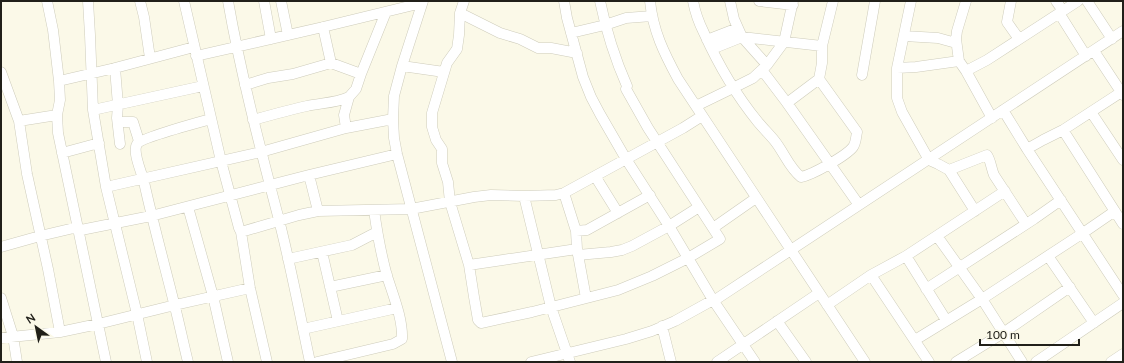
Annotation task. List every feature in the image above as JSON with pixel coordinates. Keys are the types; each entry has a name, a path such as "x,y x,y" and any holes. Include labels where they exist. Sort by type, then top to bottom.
{"street":[{"path":"47,1 53,30 59,81 60,100 58,133 106,362"},
{"path":"88,1 93,110 106,187 137,314 147,362"},
{"path":"140,1 150,58"},
{"path":"184,1 221,161 241,232 250,288 268,362"},
{"path":"228,1 236,47 279,220 310,362"},
{"path":"264,1 271,39"},
{"path":"281,1 288,35"},
{"path":"464,1 460,12 457,49 447,63 444,72 432,114 432,127 436,140 442,149 442,163 448,182 450,202 469,265 478,320 481,323 618,290 652,276 688,258 720,239 642,117 626,89 627,86 622,76 605,25 600,1"},
{"path":"564,1 567,18 583,77 591,97 626,159 650,195 713,300 756,362"},
{"path":"650,1 652,16 658,37 678,79 865,362"},
{"path":"693,1 707,40 734,88 758,122 775,141 786,159 801,177 830,164 852,148 857,132 819,78"},
{"path":"730,1 734,19 740,32 765,67 787,103 859,205"},
{"path":"696,106 753,78 765,67 784,42 793,3 758,1"},
{"path":"787,103 819,78 822,63 822,46 833,1"},
{"path":"862,75 875,1"},
{"path":"912,1 897,68 898,98 902,112 929,160 949,170 975,211"},
{"path":"966,1 957,31 956,43 959,61 992,118"},
{"path":"1011,1 1007,22 1019,39"},
{"path":"1027,149 1063,130 1122,93 1090,54 1061,12 1056,1"},
{"path":"966,71 987,60 1078,1"},
{"path":"1086,1 1112,39"},
{"path":"59,81 150,58 236,47 386,12 422,2"},
{"path":"422,2 394,96 394,138 452,362"},
{"path":"346,128 344,115 349,97 356,89 386,12"},
{"path":"460,12 500,33 520,39 538,48 551,48 577,53"},
{"path":"571,33 605,25 626,18 652,16"},
{"path":"323,27 331,63"},
{"path":"531,362 569,358 626,339 662,326 715,300 1123,31"},
{"path":"707,40 740,32 784,42 822,46"},
{"path":"712,49 740,32"},
{"path":"904,36 938,38 956,43"},
{"path":"897,68 959,61"},
{"path":"245,85 268,78 293,74 331,63 361,74"},
{"path":"402,66 444,72"},
{"path":"115,68 120,144"},
{"path":"1,72 19,121 27,174 60,332"},
{"path":"93,110 203,86"},
{"path":"253,120 306,106 339,101 349,97"},
{"path":"1003,110 1123,295"},
{"path":"1091,112 1123,158"},
{"path":"19,121 58,115"},
{"path":"241,232 279,220 318,211 411,208 474,197 556,195 564,193 658,142 702,116"},
{"path":"106,187 261,152 346,128 393,118"},
{"path":"188,362 175,305 135,152 136,145 139,141 211,119"},
{"path":"118,122 133,122 139,141"},
{"path":"1063,130 1123,224"},
{"path":"62,153 99,143"},
{"path":"1,247 74,228 81,230 151,216 397,154"},
{"path":"949,170 987,155 994,175 1026,224"},
{"path":"309,175 318,211"},
{"path":"596,176 618,213"},
{"path":"827,305 871,275 906,256 1005,192"},
{"path":"564,193 576,231 586,298"},
{"path":"576,231 587,230 650,195"},
{"path":"524,196 551,307 569,358"},
{"path":"713,228 756,198"},
{"path":"926,289 1061,200"},
{"path":"188,207 213,296 228,362"},
{"path":"469,265 538,255 622,250 669,226 699,207"},
{"path":"317,362 399,342 402,339 397,308 376,232 374,210"},
{"path":"915,340 982,299 1115,211"},
{"path":"288,259 352,245 376,232"},
{"path":"937,236 982,299 1022,362"},
{"path":"322,252 338,321"},
{"path":"906,256 946,320"},
{"path":"1048,256 1094,323"},
{"path":"330,287 387,275"},
{"path":"871,275 929,362"},
{"path":"956,362 1003,333 1070,287"},
{"path":"1,338 60,332 250,288"},
{"path":"717,362 819,293"},
{"path":"1,298 3,314 13,336 17,362"},
{"path":"1036,362 1123,303"},
{"path":"303,329 397,308"},
{"path":"777,321 804,361"},
{"path":"662,326 671,362"},
{"path":"1111,362 1123,354"}]}
